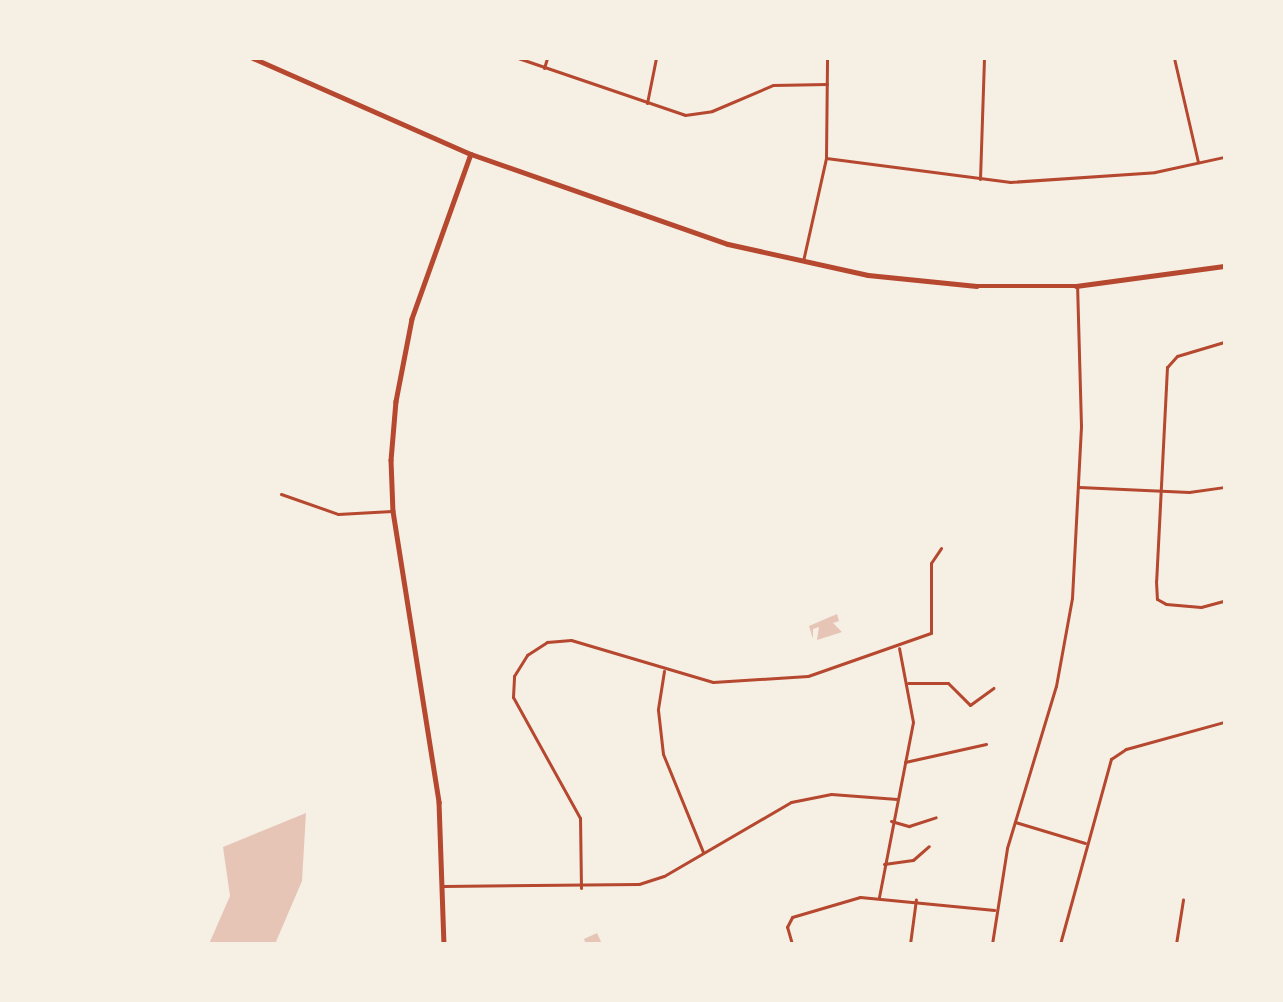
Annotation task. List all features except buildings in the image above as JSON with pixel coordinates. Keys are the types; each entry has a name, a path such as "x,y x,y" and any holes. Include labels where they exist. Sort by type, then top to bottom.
{"main road":[{"path":"253,58 471,154 728,244 803,262 939,283 1076,286 1224,266"},
{"path":"444,944 439,802 393,511 393,429 405,346 471,154"}],"street":[{"path":"518,58 647,103 693,116 773,85 827,84"},
{"path":"543,68 547,58"},
{"path":"647,103 656,58"},
{"path":"803,262 826,158 827,58"},
{"path":"980,180 984,58"},
{"path":"1173,58 1198,162"},
{"path":"826,158 980,180 1136,174 1224,157"},
{"path":"992,944 994,910 1015,822 1063,657 1079,487 1076,286"},
{"path":"1224,342 1183,353 1167,367 1157,599 1188,608 1224,601"},
{"path":"1079,487 1160,491 1224,487"},
{"path":"281,494 338,514 393,511"},
{"path":"581,888 580,818 515,705 514,676 534,649 562,639 664,671 713,682 783,681 899,648 926,638 933,628 931,563 941,548"},
{"path":"879,897 891,821 913,715 899,648"},
{"path":"664,671 658,710 663,754 703,852"},
{"path":"908,683 948,683 970,705 993,688"},
{"path":"1060,944 1085,843 1115,754 1224,722"},
{"path":"905,762 986,744"},
{"path":"443,886 581,888 652,880 768,812 803,799 870,794 897,799"},
{"path":"891,821 909,826 936,817"},
{"path":"1015,822 1085,843"},
{"path":"884,864 913,860 929,846"},
{"path":"792,944 788,924 797,914 879,897 916,899 994,910"},
{"path":"910,944 916,899"},
{"path":"1176,944 1183,900"}]}
